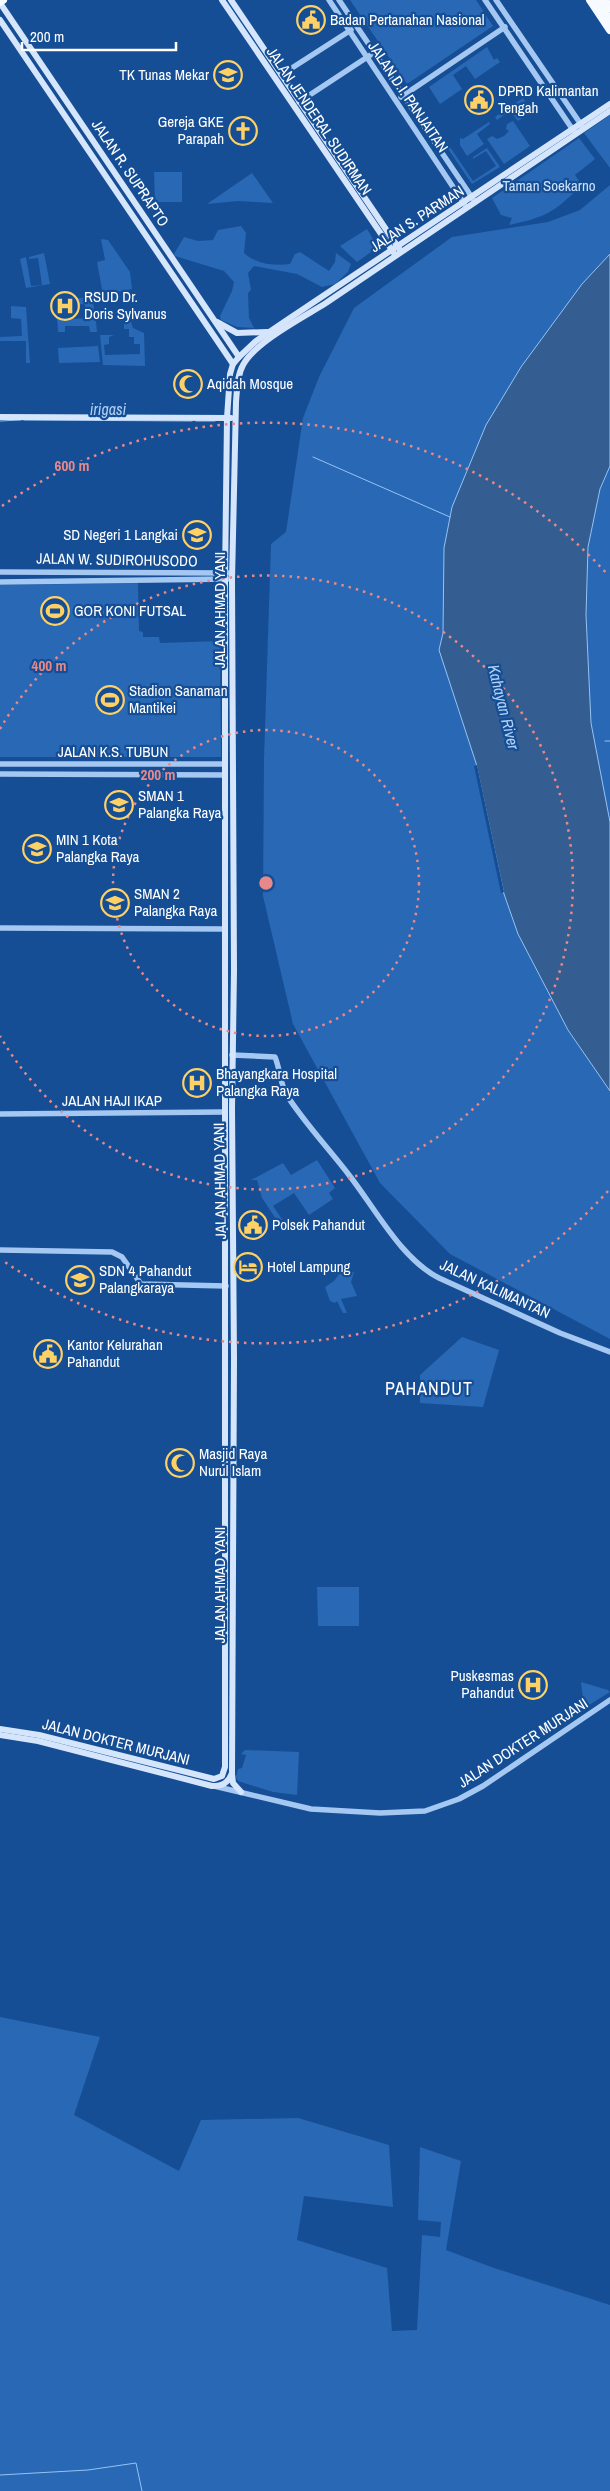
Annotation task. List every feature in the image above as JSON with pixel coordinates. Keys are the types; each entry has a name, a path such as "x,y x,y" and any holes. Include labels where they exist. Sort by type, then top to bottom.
{"highway":[{"path":"590,0 610,30"},
{"path":"597,0 610,20"},
{"path":"605,0 610,8"}],"main road":[{"name":"JALAN JENDERAL SUDIRMAN","path":"222,0 397,251"},
{"name":"JALAN JENDERAL SUDIRMAN","path":"231,0 299,102 321,140"},
{"name":"JALAN R. SUPRAPTO","path":"1,2 239,357"},
{"name":"JALAN R. SUPRAPTO","path":"0,20 233,364"},
{"name":"JALAN S. PARMAN","path":"243,365 256,349 285,328 574,132 610,104"},
{"name":"JALAN S. PARMAN","path":"582,126 610,111"},
{"name":"JALAN S. PARMAN","path":"239,357 269,332 397,251"},
{"path":"214,320 237,332 269,332"},
{"path":"233,364 239,357"},
{"name":"JALAN AHMAD YANI","path":"231,510 228,418 230,374 233,364"},
{"name":"JALAN AHMAD YANI","path":"224,1773 226,1286 224,1112 225,764 231,510 238,380 243,365"},
{"path":"0,417 236,418"},
{"name":"JALAN AHMAD YANI","path":"229,576 234,970 232,1055 232,1773"},
{"path":"224,872 233,872"},
{"path":"225,970 234,970"},
{"path":"225,1442 233,1442"},
{"name":"JALAN DOKTER MURJANI","path":"0,1729 39,1736 212,1786 224,1784 230,1779 232,1773"},
{"name":"JALAN DOKTER MURJANI","path":"0,1735 214,1779 224,1773"},
{"path":"232,1773 233,1784 241,1792"}],"street":[{"name":"JALAN D.I. PANJAITAN","path":"329,0 466,205"},
{"name":"JALAN D.I. PANJAITAN","path":"339,0 474,200"},
{"path":"485,0 574,132"},
{"path":"496,0 582,126"},
{"path":"396,100 511,24"},
{"path":"281,75 356,26"},
{"path":"299,102 375,52"},
{"name":"JALAN W. SUDIROHUSODO","path":"0,572 229,576"},
{"path":"56,581 57,572"},
{"path":"109,574 110,582"},
{"name":"JALAN W. SUDIROHUSODO","path":"0,582 110,582 229,576"},
{"name":"JALAN K.S. TUBUN","path":"0,764 225,764"},
{"path":"190,764 190,776"},
{"name":"JALAN K.S. TUBUN","path":"0,774 225,775"},
{"path":"0,928 224,929"},
{"name":"JALAN KALIMANTAN","path":"232,1055 276,1057 281,1081 294,1106 369,1201 402,1247 431,1274 560,1333 610,1352"},
{"name":"JALAN HAJI IKAP","path":"0,1114 224,1112"},
{"path":"0,1250 112,1252 122,1256 141,1284 226,1286"},
{"name":"JALAN DOKTER MURJANI","path":"212,1786 311,1809 380,1813 425,1811 459,1799 483,1786 610,1700"}],"green space":[{"path":"350,0 476,0 493,26 407,84"},
{"path":"487,47 494,60 497,58 500,62 475,79 466,66 453,75 462,89 440,104 429,87"},
{"path":"523,98 532,112 518,121 510,111 497,120 495,117"},
{"path":"610,115 610,168 584,133"},
{"path":"513,121 530,146 504,164 487,139 492,136 497,139 504,136 509,131 506,129 507,124"},
{"path":"489,122 490,124 477,134 484,144 467,156 460,145 460,138 463,139"},
{"name":"Taman Soekarno","path":"579,138 595,159 575,175 582,185 564,202 549,212 509,225 512,218 501,215 492,198"},
{"path":"446,141 473,181 496,166 486,151 473,159 473,157 487,148 500,167 472,184 444,143"},
{"path":"154,172 182,172 182,202 155,202"},
{"path":"252,173 273,203 238,201 207,204"},
{"path":"610,185 610,254 582,284 443,633 440,649 476,763 504,894 518,934 568,1030 610,1091 610,1339 450,1254 380,1183 293,1024 263,896 264,759 271,544 286,532 303,418 319,377 354,308 452,237 548,222 580,210"},
{"path":"241,226 246,233 244,253 254,260 278,265 290,264 295,254 300,252 329,271 335,262 336,253 351,264 348,272 335,284 322,287 297,274 254,266 248,273 251,290 248,293 249,318 254,328 237,327 221,320 220,316 232,291 234,282 224,271 175,256 174,254 184,237 198,241 213,240 218,230"},
{"path":"367,229 378,247 357,262 340,246"},
{"path":"101,239 108,240 130,272 132,289 103,295 97,262 105,260"},
{"path":"44,253 50,284 26,288 20,259 26,257 31,286 42,285 38,258 29,259 29,257"},
{"path":"92,290 94,309 87,310 84,304 62,306 62,311 56,312 55,296 62,295 63,301 87,297 86,291"},
{"path":"11,306 26,307 30,363 26,363 26,341 0,341 0,337 22,336 21,319 11,318"},
{"path":"95,311 97,332 90,332 89,326 65,326 65,332 58,332 57,315 62,314 63,320 87,318 87,312"},
{"path":"131,322 133,328 144,333 145,366 103,365 100,335 114,335 109,337 109,344 104,345 105,355 140,354 140,344 134,344 134,337 129,337 129,329 124,329 124,323"},
{"path":"98,346 100,362 59,363 58,348"},
{"path":"610,466 610,822 591,723 586,615 588,547 600,489"},
{"name":"Stadion Sanaman Mantikei","path":"138,583 139,631 143,632 143,637 159,637 160,643 220,641 221,757 0,757 0,585"},
{"path":"317,1160 335,1188 329,1193 333,1199 309,1215 294,1193 273,1206 288,1228 284,1231 262,1198 257,1180 251,1180 283,1163 291,1175"},
{"path":"354,1272 351,1282 357,1296 341,1299 347,1313 343,1313 337,1301 335,1303 330,1301 325,1287 334,1281 340,1273"},
{"path":"462,1337 499,1350 483,1407 420,1403 420,1375"},
{"path":"317,1587 359,1587 359,1626 318,1626"},
{"path":"581,1682 608,1690 610,1692 584,1708"},
{"path":"245,1750 299,1752 297,1795 273,1792 238,1781 236,1777 238,1769 242,1768 246,1755 241,1754"},
{"path":"0,2017 100,2037 74,2115 179,2171 201,2120 298,2118 389,2145 393,2207 304,2196 297,2240 387,2268 392,2331 417,2330 422,2235 440,2237 441,2222 418,2220 420,2147 461,2161 446,2250 494,2268 610,2305 610,2491 0,2491"}],"water":[{"name":"Kahayan River","path":"610,254 610,466 600,489 588,547 586,615 591,723 610,822 610,1091 568,1030 518,934 504,894 476,763 439,650 443,633 444,548 452,507 486,425 521,367 582,284"}],"pier":[{"path":"477,765 504,892 501,893 474,766"}],"waterway":[{"name":"irigasi","path":"0,421 21,420"},
{"name":"irigasi","path":"24,420 192,421"},
{"name":"irigasi","path":"196,421 215,421"},
{"path":"313,457 450,517"},
{"path":"605,741 610,741"},
{"path":"0,2475 88,2470 136,2463 142,2491"}],"place":[{"name":"Badan Pertanahan Nasional","path":"311,20"},
{"name":"TK Tunas Mekar","path":"228,75"},
{"name":"DPRD Kalimantan Tengah","path":"479,100"},
{"name":"Gereja GKE Parapah","path":"243,131"},
{"name":"RSUD Dr. Doris Sylvanus","path":"65,306"},
{"name":"Aqidah Mosque","path":"188,384"},
{"name":"SD Negeri 1 Langkai","path":"197,535"},
{"name":"GOR KONI FUTSAL","path":"55,611"},
{"name":"Stadion Sanaman Mantikei","path":"110,700"},
{"name":"SMAN 1 Palangka Raya","path":"119,805"},
{"name":"MIN 1 Kota Palangka Raya","path":"37,849"},
{"name":"SMAN 2 Palangka Raya","path":"115,903"},
{"name":"Bhayangkara Hospital Palangka Raya","path":"197,1083"},
{"name":"Polsek Pahandut","path":"253,1225"},
{"name":"Hotel Lampung","path":"248,1267"},
{"name":"SDN 4 Pahandut Palangkaraya","path":"80,1280"},
{"name":"Kantor Kelurahan Pahandut","path":"48,1354"},
{"name":"Masjid Raya Nurul Islam","path":"180,1463"},
{"name":"Puskesmas Pahandut","path":"533,1685"}],"district":[{"name":"PAHANDUT","path":"429,1389"}]}
